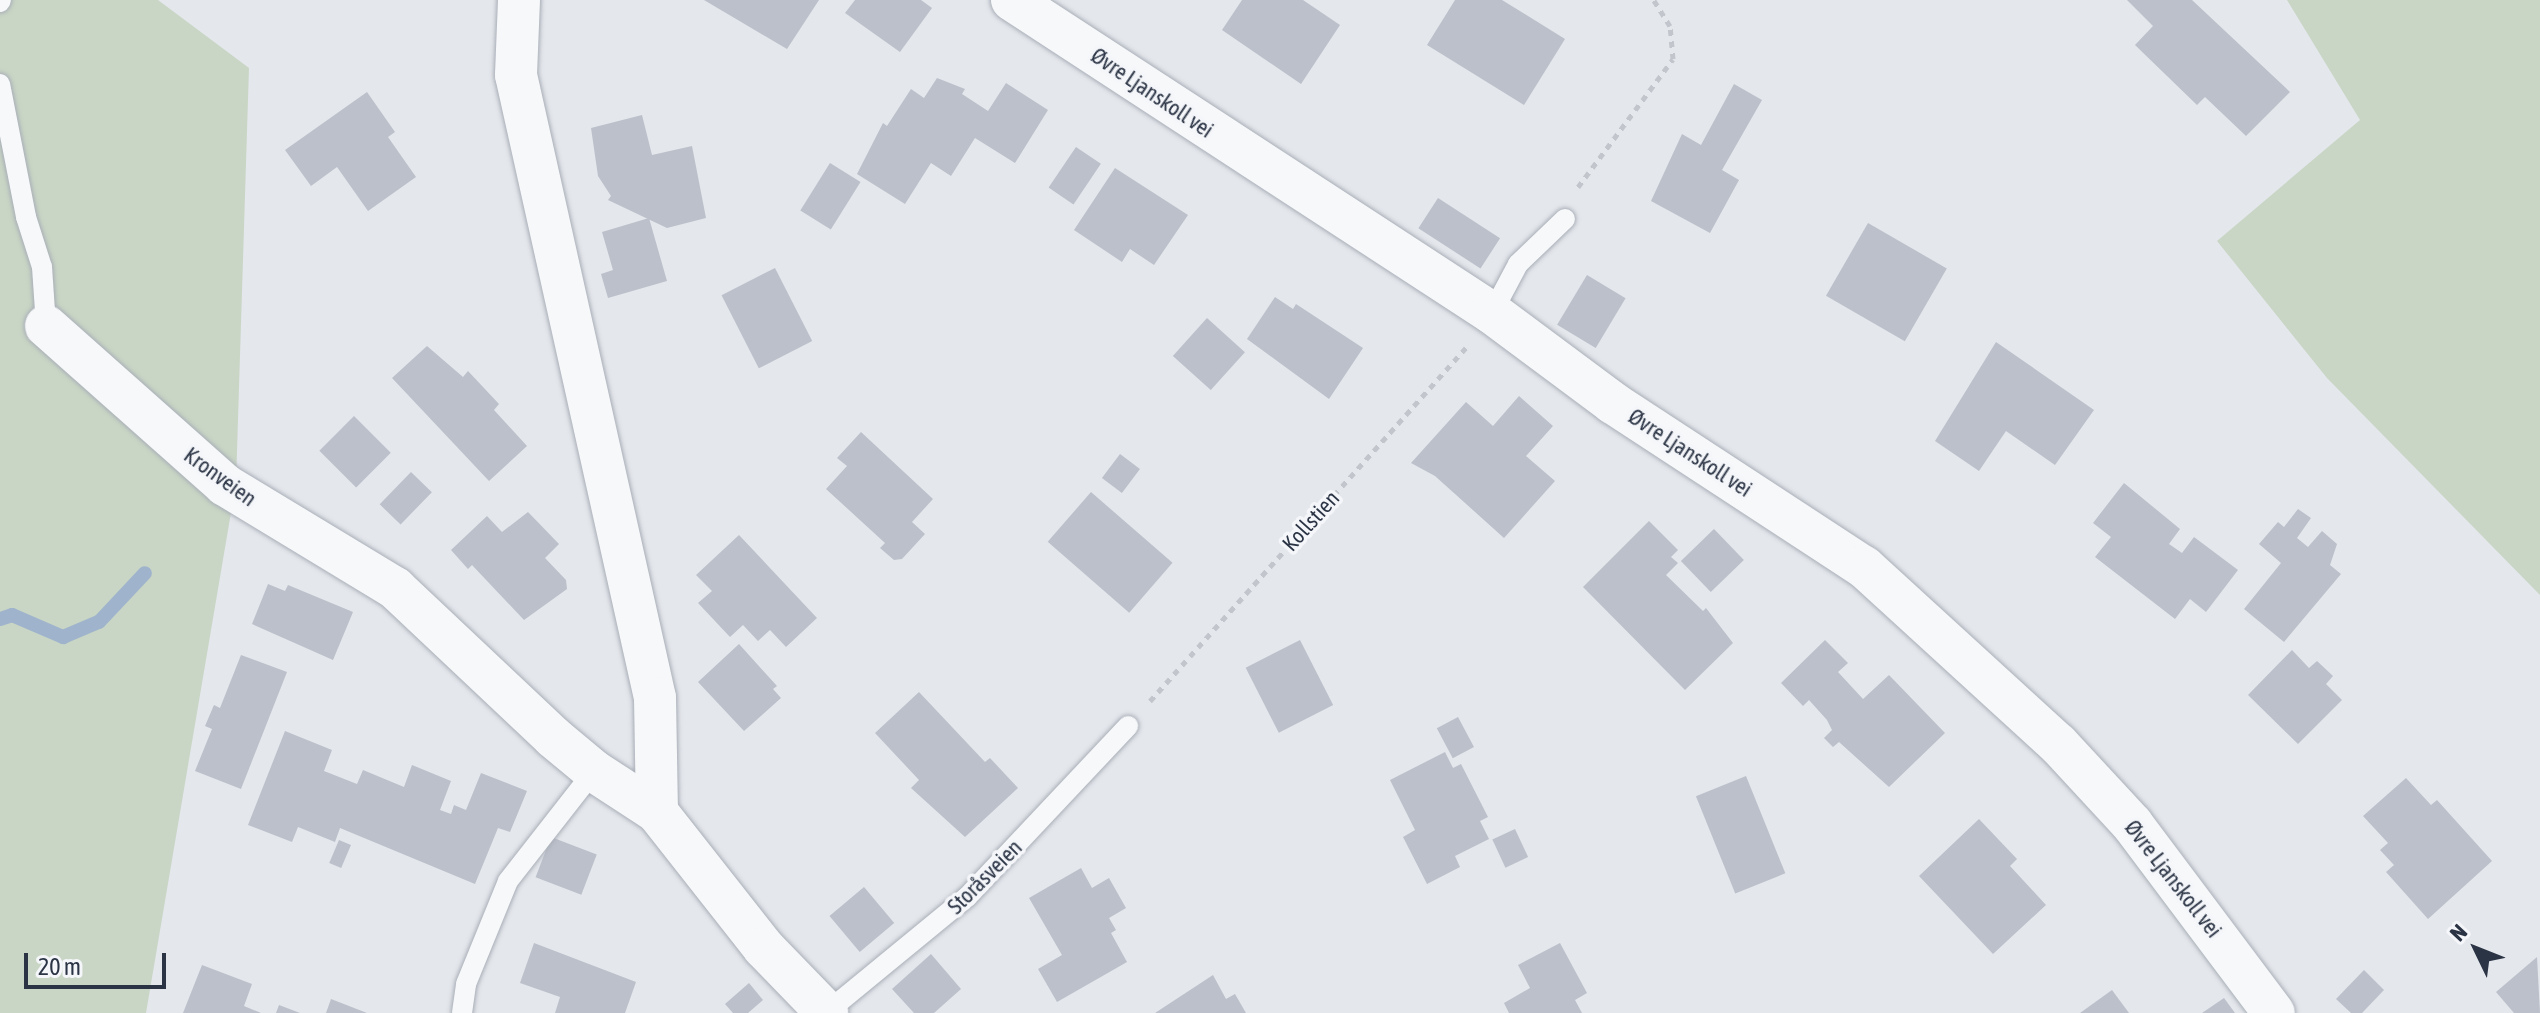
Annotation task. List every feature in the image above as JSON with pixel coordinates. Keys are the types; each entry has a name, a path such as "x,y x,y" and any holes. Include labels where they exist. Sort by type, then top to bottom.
{"street":[{"path":"519,0 516,75 655,698 657,812"},
{"name":"Øvre Ljanskoll vei","path":"1012,0 1492,313 1625,411 1826,539 1948,639 2058,744 2132,824 2274,1013"},
{"name":"Kronveien","path":"46,326 225,485 395,588 594,771"},
{"name":"Storåsveien","path":"594,771 657,812 764,948 827,1013"}],"lane":[{"name":"Kronveien","path":"0,84 26,217 42,267 46,326"},
{"path":"1492,313 1518,264 1565,219"},
{"name":"Storåsveien","path":"827,1013 967,897 1128,726"},
{"path":"462,1013 466,984 508,881 594,771"}],"path":[{"path":"1565,219 1576,190 1673,59 1670,26 1654,0"},
{"name":"Kollstien","path":"1128,726 1463,353 1492,313"}],"green space":[{"path":"0,0 158,0 249,68 236,483 146,1013 0,1013"},
{"path":"2287,0 2540,0 2540,595 2327,378 2217,241 2360,120"}],"building":[{"path":"704,0 819,0 787,49"},
{"path":"855,0 921,0 932,8 900,52 845,13"},
{"path":"1242,0 1303,0 1340,25 1301,84 1222,30"},
{"path":"1455,0 1502,0 1565,39 1524,105 1427,45"},
{"path":"2127,0 2192,0 2290,92 2246,136 2205,97 2197,105 2135,45 2153,26"},
{"path":"937,78 965,89 962,94 988,111 1006,83 1048,110 1015,163 975,138 951,176 931,163 905,204 857,174 883,123 887,126 911,89 924,98"},
{"path":"1734,84 1762,100 1722,170 1739,180 1710,233 1651,201 1682,134 1701,145"},
{"path":"367,92 395,132 388,137 416,177 368,211 337,167 311,186 285,150"},
{"path":"642,115 652,155 692,146 706,218 667,228 608,200 611,196 598,176 591,128"},
{"path":"1076,147 1101,164 1073,204 1049,188"},
{"path":"830,163 861,182 831,230 800,210"},
{"path":"1115,168 1188,215 1154,265 1130,249 1122,262 1074,230"},
{"path":"1438,198 1500,238 1480,268 1418,228"},
{"path":"649,218 667,281 608,298 601,274 613,270 602,232"},
{"path":"1868,223 1947,269 1905,341 1826,296"},
{"path":"775,268 812,341 759,368 722,295"},
{"path":"1587,275 1626,298 1596,348 1557,325"},
{"path":"1275,297 1293,309 1296,304 1363,348 1329,399 1247,339"},
{"path":"1207,318 1245,352 1211,390 1173,356"},
{"path":"1996,342 2094,410 2055,465 2006,431 1979,471 1935,441"},
{"path":"427,346 463,377 468,371 499,404 494,410 527,446 489,481 392,378"},
{"path":"1519,396 1553,426 1526,456 1555,481 1504,538 1435,476 1411,463 1466,402 1493,426"},
{"path":"354,416 391,453 356,487 319,451"},
{"path":"861,432 933,499 912,522 925,534 902,559 894,560 880,548 885,543 826,489 847,466 837,458"},
{"path":"1120,454 1140,469 1122,493 1102,478"},
{"path":"411,472 432,492 401,525 380,504"},
{"path":"2124,483 2180,529 2169,544 2182,553 2194,537 2238,570 2206,612 2190,599 2175,619 2095,557 2111,537 2093,523"},
{"path":"1091,492 1173,563 1129,613 1048,542"},
{"path":"2298,509 2311,518 2297,538 2308,547 2322,531 2337,544 2330,565 2341,574 2284,642 2244,609 2281,563 2259,544 2278,522 2284,527"},
{"path":"528,512 559,544 545,558 566,580 567,589 524,620 472,565 468,569 451,550 487,516 502,532"},
{"path":"1649,521 1678,550 1671,557 1678,563 1666,575 1703,611 1706,608 1733,643 1685,690 1583,587"},
{"path":"1714,529 1744,560 1711,592 1681,561"},
{"path":"739,535 817,618 786,647 770,630 758,641 743,625 730,637 698,603 712,591 696,575"},
{"path":"268,584 285,591 288,585 353,612 333,660 252,624"},
{"path":"1300,640 1333,705 1279,733 1246,668"},
{"path":"1825,640 1848,663 1838,672 1863,699 1889,675 1945,733 1889,787 1839,742 1833,747 1824,738 1832,730 1827,720 1809,700 1803,706 1781,683"},
{"path":"739,644 777,686 773,689 781,698 744,731 698,682"},
{"path":"2292,650 2309,668 2317,661 2333,676 2326,684 2342,700 2298,744 2248,695"},
{"path":"241,655 287,672 241,789 195,771 212,729 205,726 214,705 220,708"},
{"path":"919,692 985,762 990,758 1018,788 965,837 911,788 919,780 875,733"},
{"path":"1458,717 1474,747 1453,758 1437,728"},
{"path":"285,731 332,750 324,771 357,784 363,770 404,787 412,765 451,781 440,810 451,814 454,805 466,810 481,773 527,791 510,832 498,828 475,884 340,828 335,842 298,827 292,842 248,825"},
{"path":"1445,752 1453,768 1461,764 1488,817 1480,821 1489,839 1455,856 1460,867 1427,884 1403,837 1415,830 1390,780"},
{"path":"1746,776 1785,873 1735,894 1696,796"},
{"path":"2406,778 2431,805 2437,800 2492,861 2428,919 2386,872 2394,865 2380,850 2388,843 2363,816"},
{"path":"1979,819 2017,859 2010,866 2046,905 1993,954 1919,876"},
{"path":"1515,829 1528,857 1505,868 1492,840"},
{"path":"551,837 597,855 581,895 536,877"},
{"path":"339,840 351,845 341,868 329,863"},
{"path":"1081,868 1092,888 1109,878 1126,908 1109,918 1116,930 1111,933 1127,962 1057,1002 1038,969 1062,955 1029,898"},
{"path":"864,887 894,923 860,952 830,916"},
{"path":"534,943 636,982 625,1013 555,1013 560,997 520,983"},
{"path":"1560,943 1587,993 1575,1000 1582,1013 1509,1013 1504,1003 1530,988 1518,965"},
{"path":"931,954 961,989 934,1013 914,1013 892,989"},
{"path":"2537,957 2540,1013 2514,1013 2496,992"},
{"path":"202,965 252,984 244,1006 261,1013 183,1013"},
{"path":"2364,970 2384,990 2362,1013 2351,1013 2336,999"},
{"path":"1213,975 1226,999 1235,994 1246,1013 1155,1013"},
{"path":"749,983 763,1000 748,1013 733,1013 725,1004"},
{"path":"2112,990 2129,1013 2080,1013"},
{"path":"2224,998 2235,1013 2202,1013"},
{"path":"331,999 367,1013 326,1013"},
{"path":"279,1005 300,1013 276,1013"}],"waterway":[{"path":"0,619 12,615 63,637 99,622 145,573"}]}
